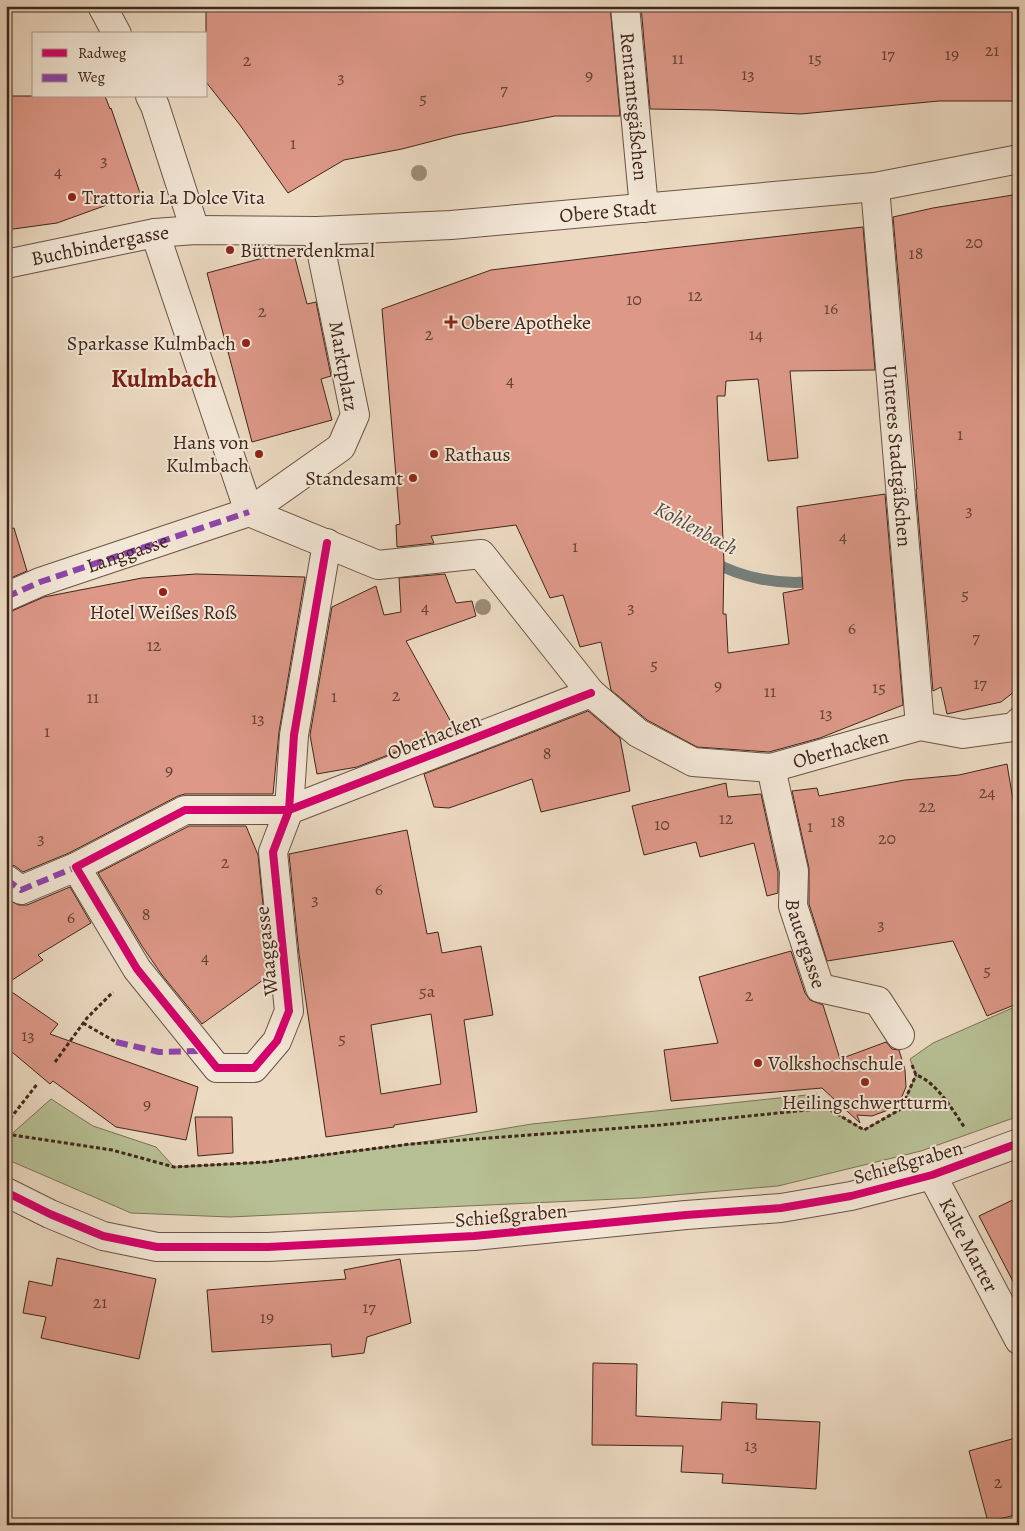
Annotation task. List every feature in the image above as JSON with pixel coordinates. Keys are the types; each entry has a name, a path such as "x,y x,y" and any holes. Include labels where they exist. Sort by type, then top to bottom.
{"street":[{"path":"102,6 116,32"},
{"name":"Rentamtsgäßchen","path":"625,6 644,208"},
{"path":"151,98 195,230"},
{"name":"Obere Stadt","path":"195,230 318,231 451,225 875,187 1019,159"},
{"name":"Unteres Stadtgäßchen","path":"875,187 920,726"},
{"name":"Buchbindergasse","path":"6,264 155,232 195,230"},
{"name":"Marktplatz","path":"249,512 341,447 355,415 318,231"},
{"path":"155,232 249,512 327,543"},
{"name":"Langgasse","path":"6,597 40,582 249,512"},
{"name":"Oberhacken","path":"327,543 378,565 481,554 591,693 638,733 693,762 771,768 920,726 963,734 1017,725"},
{"name":"Waaggasse","path":"76,867 137,969 216,1068 254,1068 277,1041 289,1011 273,852 289,810 294,735 327,543"},
{"name":"Oberhacken","path":"289,810 591,693"},
{"name":"Bauergasse","path":"771,768 794,871 793,906 820,988 878,1001 900,1035"},
{"path":"6,879 21,890 76,867 185,810 289,810"},
{"name":"Schießgraben","path":"6,1192 50,1214 103,1236 157,1247 268,1248 474,1236 686,1215 781,1208 851,1196 932,1175 1019,1143"},
{"name":"Kalte Marter","path":"932,1175 1019,1340"}],"path":[{"path":"55,1062 84,1023 137,969"},
{"path":"84,1023 116,1042"},
{"path":"6,1134 112,1150 174,1167 266,1162 411,1144 661,1125 827,1108 864,1130 901,1109 916,1075 900,1035"},
{"path":"916,1075 924,1078 946,1101 964,1127 988,1155"},
{"path":"6,1124 38,1083"}],"green space":[{"path":"1019,1005 1019,1116 921,1151 778,1186 639,1198 230,1217 131,1213 6,1159 6,1139 51,1099 93,1126 156,1147 174,1167 266,1162 411,1144 532,1124 817,1094 827,1108 864,1130 901,1109 916,1075 910,1059 933,1043"}],"building":[{"path":"206,6 610,6 620,116 555,116 456,135 402,149 344,160 288,193 240,125 208,85 208,32 206,32"},
{"path":"641,6 1019,6 1019,101 939,101 801,114 650,109"},
{"path":"6,96 106,98 111,108 140,193 57,223 6,230"},
{"path":"1019,194 1019,688 1001,702 947,714 941,687 933,691 893,217 933,208"},
{"path":"863,227 875,370 790,371 798,458 768,461 758,379 726,381 725,396 717,396 724,563 723,614 726,614 728,653 789,644 783,593 803,589 797,507 885,494 903,705 820,738 769,752 697,747 647,720 611,690 601,642 580,647 563,595 550,598 516,525 431,536 434,543 397,547 396,525 400,524 382,309 491,270"},
{"path":"293,250 307,304 316,302 331,376 321,379 332,420 252,442 207,273"},
{"path":"14,528 27,571 6,580 6,530"},
{"path":"196,574 305,577 279,732 273,794 185,794 69,853 23,872 15,866 6,864 6,612 44,597 142,578"},
{"path":"445,574 456,603 472,601 476,616 406,641 455,729 357,767 317,774 310,735 332,607 376,586 384,615 401,612 399,578"},
{"path":"588,711 620,738 630,791 541,812 532,779 449,808 434,807 424,774"},
{"path":"1007,764 1019,836 1019,1003 987,1016 953,941 827,961 809,904 809,868 792,791 817,788 819,796 905,780 959,775"},
{"path":"726,783 728,797 761,794 778,872 778,893 767,896 754,843 700,857 696,842 644,855 632,806"},
{"path":"189,826 246,826 258,855 270,975 202,1024 162,975 142,946 98,873"},
{"path":"407,830 427,934 438,932 442,953 481,946 493,1015 464,1020 477,1112 326,1137 299,954 289,854","holes":["431,1014 441,1084 381,1094 371,1025"]},
{"path":"70,887 91,923 38,955 43,960 6,984 6,899 19,905 27,905"},
{"path":"791,951 805,993 810,1000 823,1005 840,1059 886,1042 892,1049 899,1050 905,1070 906,1087 900,1101 888,1110 872,1116 857,1115 860,1123 822,1088 671,1101 664,1050 718,1043 699,977"},
{"path":"6,988 58,1024 50,1034 198,1087 186,1140 116,1127 53,1081 50,1084 6,1047"},
{"path":"195,1117 232,1117 233,1153 198,1156"},
{"path":"1019,1197 1019,1293 979,1216"},
{"path":"57,1258 156,1279 139,1359 41,1338 46,1317 23,1313 29,1281 52,1286"},
{"path":"400,1259 411,1323 367,1337 364,1353 332,1357 331,1344 212,1352 207,1290 346,1279 344,1270"},
{"path":"593,1363 637,1364 636,1416 721,1420 722,1402 757,1404 756,1419 820,1422 816,1489 722,1483 723,1474 681,1472 683,1446 592,1445"},
{"path":"1019,1437 1019,1514 988,1522 969,1451"}],"waterway":[{"name":"Kohlenbach","path":"711,561 736,572 762,579 789,582 816,581"}],"marked path":[{"path":"6,597 40,582 249,512"},
{"path":"6,879 21,890 76,867"},
{"path":"116,1042 159,1052 202,1051"}],"cycle path":[{"path":"327,543 294,735 289,810 273,852 289,1011 277,1041 254,1068 217,1068 137,969 76,867 185,810 289,810 591,693"},
{"path":"6,1192 50,1214 103,1236 157,1247 268,1247 474,1236 686,1215 781,1208 851,1196 932,1175 1019,1143"}],"place":[{"name":"Trattoria La Dolce Vita","path":"72,197"},
{"name":"Büttnerdenkmal","path":"230,250"},
{"name":"Obere Apotheke","path":"451,322"},
{"name":"Sparkasse Kulmbach","path":"246,343"},
{"name":"Hans von Kulmbach","path":"259,454"},
{"name":"Rathaus","path":"434,454"},
{"name":"Standesamt","path":"413,478"},
{"name":"Hotel Weißes Roß","path":"163,592"},
{"name":"Volkshochschule","path":"758,1063"},
{"name":"Heilingschwertturm","path":"865,1082"}],"district":[{"name":"Kulmbach","path":"164,378"}]}
